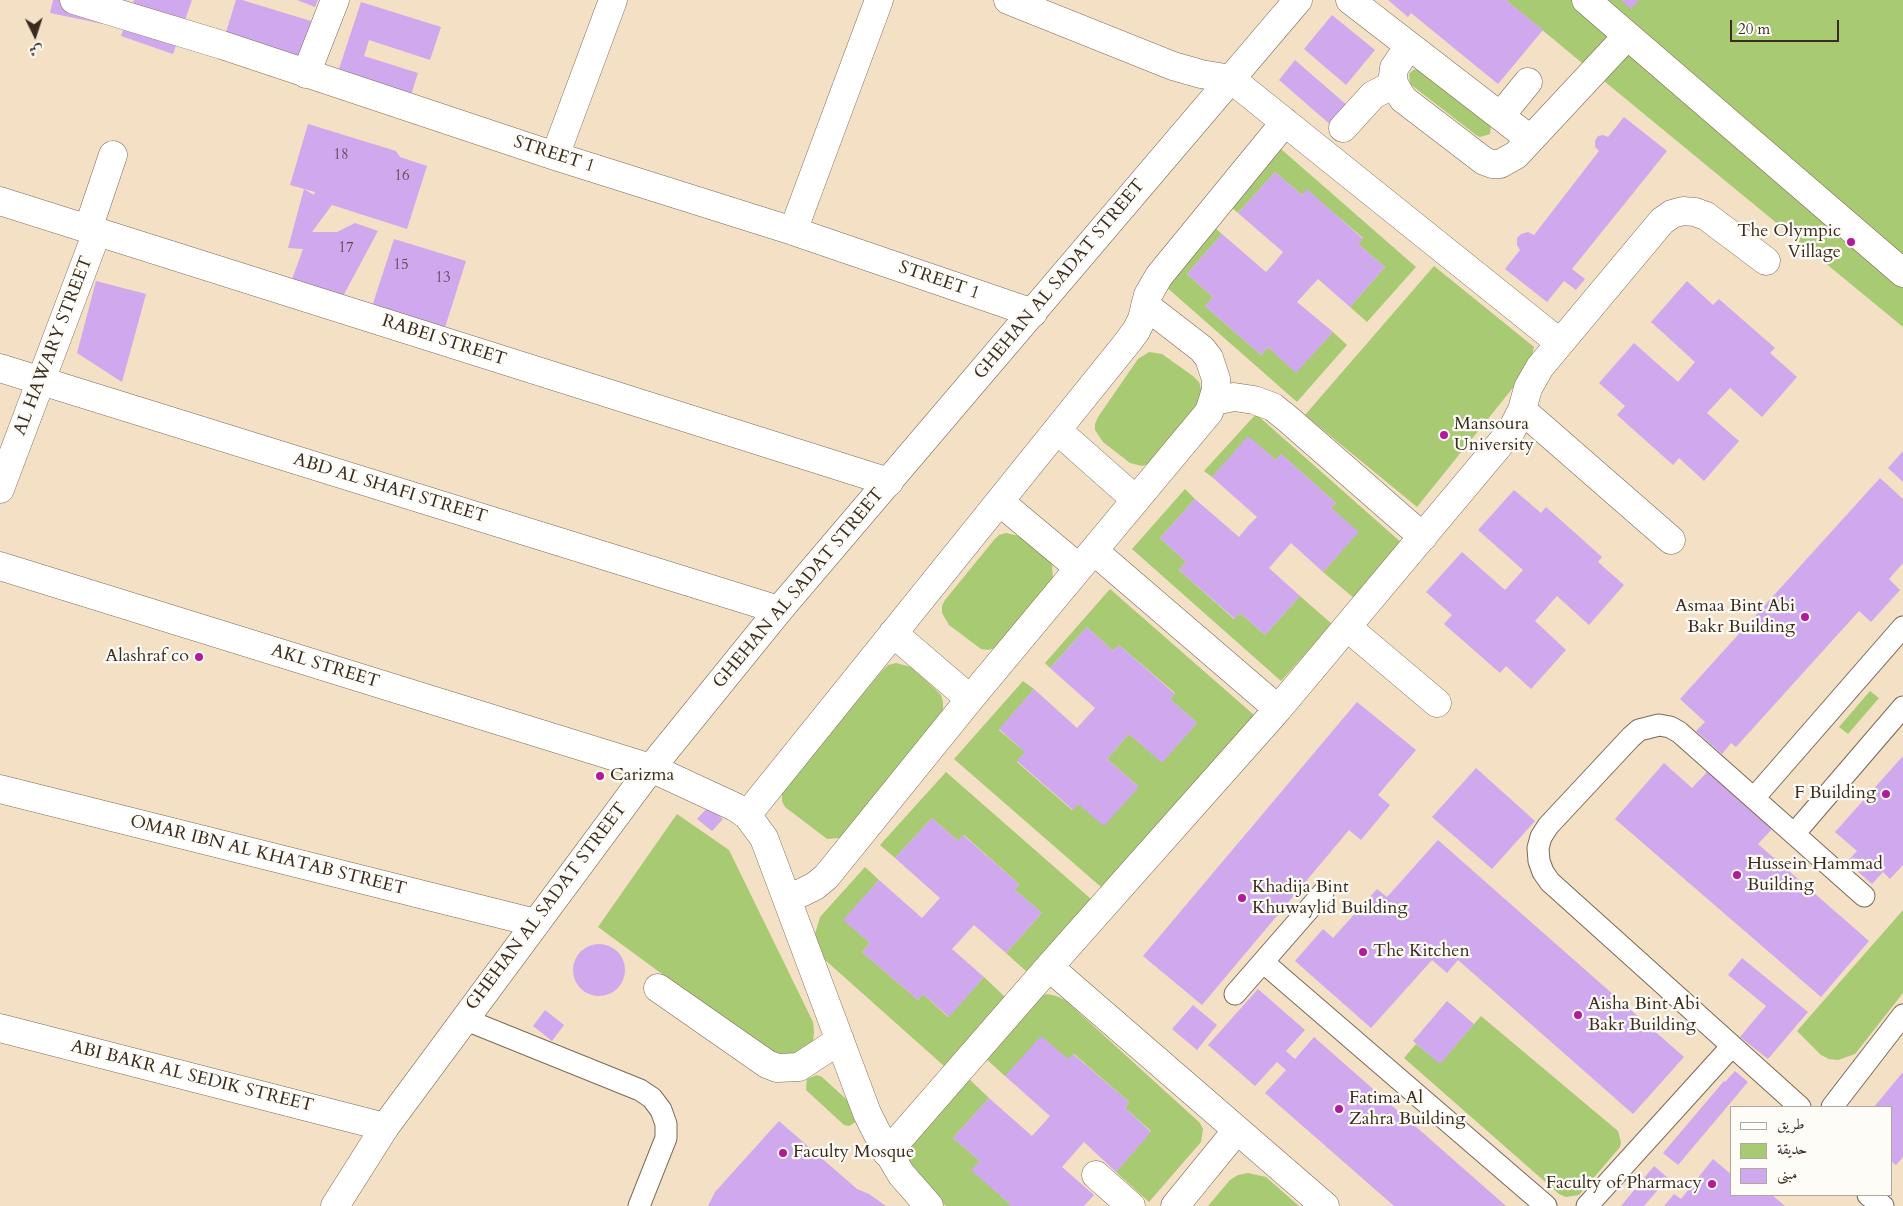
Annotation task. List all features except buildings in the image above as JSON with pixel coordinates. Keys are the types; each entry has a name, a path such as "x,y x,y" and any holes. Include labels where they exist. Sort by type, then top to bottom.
{"street":[{"name":"STREET 1","path":"74,0 222,45 555,156 793,231 1033,313"},
{"path":"306,74 335,0"},
{"path":"555,156 613,0"},
{"path":"793,231 879,0"},
{"path":"1008,0 1172,66 1201,74 1231,79 1560,343"},
{"name":"GHEHAN AL SADAT STREET","path":"335,1206 385,1126 651,768 779,610 1298,0"},
{"path":"1350,0 1530,139"},
{"path":"1586,0 1903,273"},
{"path":"1410,46 1394,68 1394,84 1403,99 1484,161 1500,164 1509,161 1627,36"},
{"path":"1501,115 1528,82"},
{"path":"1343,128 1373,95 1394,84"},
{"path":"928,1206 901,1174 887,1153 867,1113 764,838 747,815 1136,331 1142,319 1148,295 1159,276 1285,122"},
{"name":"AL HAWARY STREET","path":"0,489 41,380 93,230 113,156"},
{"name":"RABEI STREET","path":"0,201 889,482"},
{"path":"887,1153 1049,966 1278,709 1423,537 1511,431 1522,410 1528,388 1540,367 1662,221 1672,214 1683,211 1695,212 1706,216 1766,260"},
{"path":"786,897 801,893 826,877 970,699 1209,412 1214,401 1216,379 1209,358 1202,349 1145,305"},
{"name":"ABD AL SHAFI STREET","path":"0,368 779,610"},
{"path":"1214,401 1234,398 1254,400 1273,408 1423,537"},
{"path":"1522,410 1671,540"},
{"path":"1057,430 1136,500"},
{"path":"1000,502 1087,560 1278,709"},
{"name":"AKL STREET","path":"0,566 651,768 735,806 747,815"},
{"path":"1347,627 1437,703"},
{"path":"893,633 970,699"},
{"name":"OMAR IBN AL KHATAB STREET","path":"0,789 536,923"},
{"path":"1049,966 1325,1206"},
{"path":"658,988 767,1064 777,1068 799,1067 840,1040"},
{"name":"ABI BAKR AL SEDIK STREET","path":"0,1028 385,1126"},
{"path":"1175,1206 1236,1130"},
{"path":"1096,1175 1131,1206"}],"lane":[{"path":"1754,798 1903,626"},
{"path":"1794,834 1903,707"},
{"path":"1799,1106 1550,882 1543,872 1539,861 1538,848 1541,836 1548,826 1639,730 1659,725 1670,727 1679,732 1864,896"},
{"path":"1235,994 1323,893"},
{"path":"1263,962 1546,1206"},
{"path":"1833,1106 1903,1015"},
{"path":"464,1020 640,1090 652,1098 661,1110 666,1124 666,1138 638,1206"},
{"path":"1587,1206 1732,1046"},
{"path":"1869,1196 1883,1206"}],"green space":[{"name":"The Olympic Village","path":"1506,0 1903,0 1903,327 1593,72"},
{"path":"1418,69 1491,124 1490,134 1480,137 1476,135 1410,84 1409,74 1413,70"},
{"path":"1281,149 1416,267 1367,322 1350,307 1385,267 1358,244 1363,238 1307,190 1302,195 1275,172 1238,213 1231,207"},
{"path":"1214,227 1222,234 1187,274 1213,297 1205,306 1261,355 1268,347 1296,372 1333,332 1347,345 1297,402 1164,285"},
{"path":"1434,266 1534,347 1520,379 1417,507 1305,415"},
{"path":"1149,352 1162,354 1193,376 1199,382 1201,398 1148,464 1142,466 1130,463 1103,442 1095,430 1095,424 1138,359"},
{"path":"1256,414 1404,545 1355,599 1323,572 1358,532 1331,508 1336,503 1281,454 1276,460 1248,437 1212,477 1204,471"},
{"path":"1185,489 1195,499 1160,538 1186,562 1179,570 1234,619 1240,613 1265,635 1300,596 1332,624 1281,681 1132,549"},
{"path":"1006,533 1019,536 1047,557 1052,564 1053,580 995,648 981,649 949,625 942,613 942,606 994,540 999,535"},
{"path":"1110,589 1254,715 1101,887 954,759 1023,681 1034,689 999,730 1025,752 1017,762 1072,810 1078,804 1138,786 1107,759 1129,734 1162,762 1197,723 1170,699 1175,693 1119,645 1113,651 1087,627 1050,668 1045,663"},
{"path":"896,663 911,667 941,695 943,711 844,835 839,838 827,839 785,807 782,801 782,794 785,787 882,671 888,665"},
{"path":"1870,691 1879,698 1848,734 1839,727"},
{"path":"946,772 1091,899 1027,972 1006,953 1042,913 1015,890 1019,884 964,835 958,841 932,818 895,858 880,845"},
{"path":"677,814 729,850 813,1022 813,1042 799,1056 771,1054 598,927"},
{"path":"865,867 879,880 844,920 870,943 862,952 918,1000 923,994 948,1017 984,977 1005,997 944,1066 824,959 819,952 815,934 820,917"},
{"path":"1903,910 1903,993 1855,1054 1838,1060 1829,1059 1821,1055 1797,1031"},
{"path":"1047,994 1065,1000 1200,1123 1203,1129 1201,1142 1149,1202 1116,1172 1151,1131 1125,1108 1129,1102 1074,1054 1068,1059 1005,1076 984,1057 1037,997"},
{"path":"1481,1016 1618,1131 1621,1142 1620,1147 1579,1195 1566,1197 1559,1194 1404,1058 1416,1044 1440,1063"},
{"path":"817,1075 822,1077 856,1108 858,1119 854,1123 849,1126 844,1125 806,1090 807,1079"},
{"path":"967,1077 989,1098 953,1138 980,1161 972,1170 1012,1206 946,1206 917,1181 909,1162 909,1152 913,1142"},
{"path":"1248,1173 1266,1177 1299,1206 1208,1206 1230,1180 1238,1175"}],"place":[{"name":"The Olympic Village","path":"1851,242"},
{"name":"Mansoura University","path":"1444,435"},
{"name":"Asmaa Bint Abi Bakr Building","path":"1805,617"},
{"name":"Alashraf co","path":"199,657"},
{"name":"Carizma","path":"600,776"},
{"name":"F Building","path":"1886,794"},
{"name":"Hussein Hammad Building","path":"1737,875"},
{"name":"Khadija Bint Khuwaylid Building","path":"1242,898"},
{"name":"The Kitchen","path":"1363,952"},
{"name":"Aisha Bint Abi Bakr Building","path":"1578,1015"},
{"name":"Fatima Al Zahra Building","path":"1339,1109"},
{"name":"Faculty Mosque","path":"783,1153"},
{"name":"Faculty of Pharmacy","path":"1712,1184"}]}
